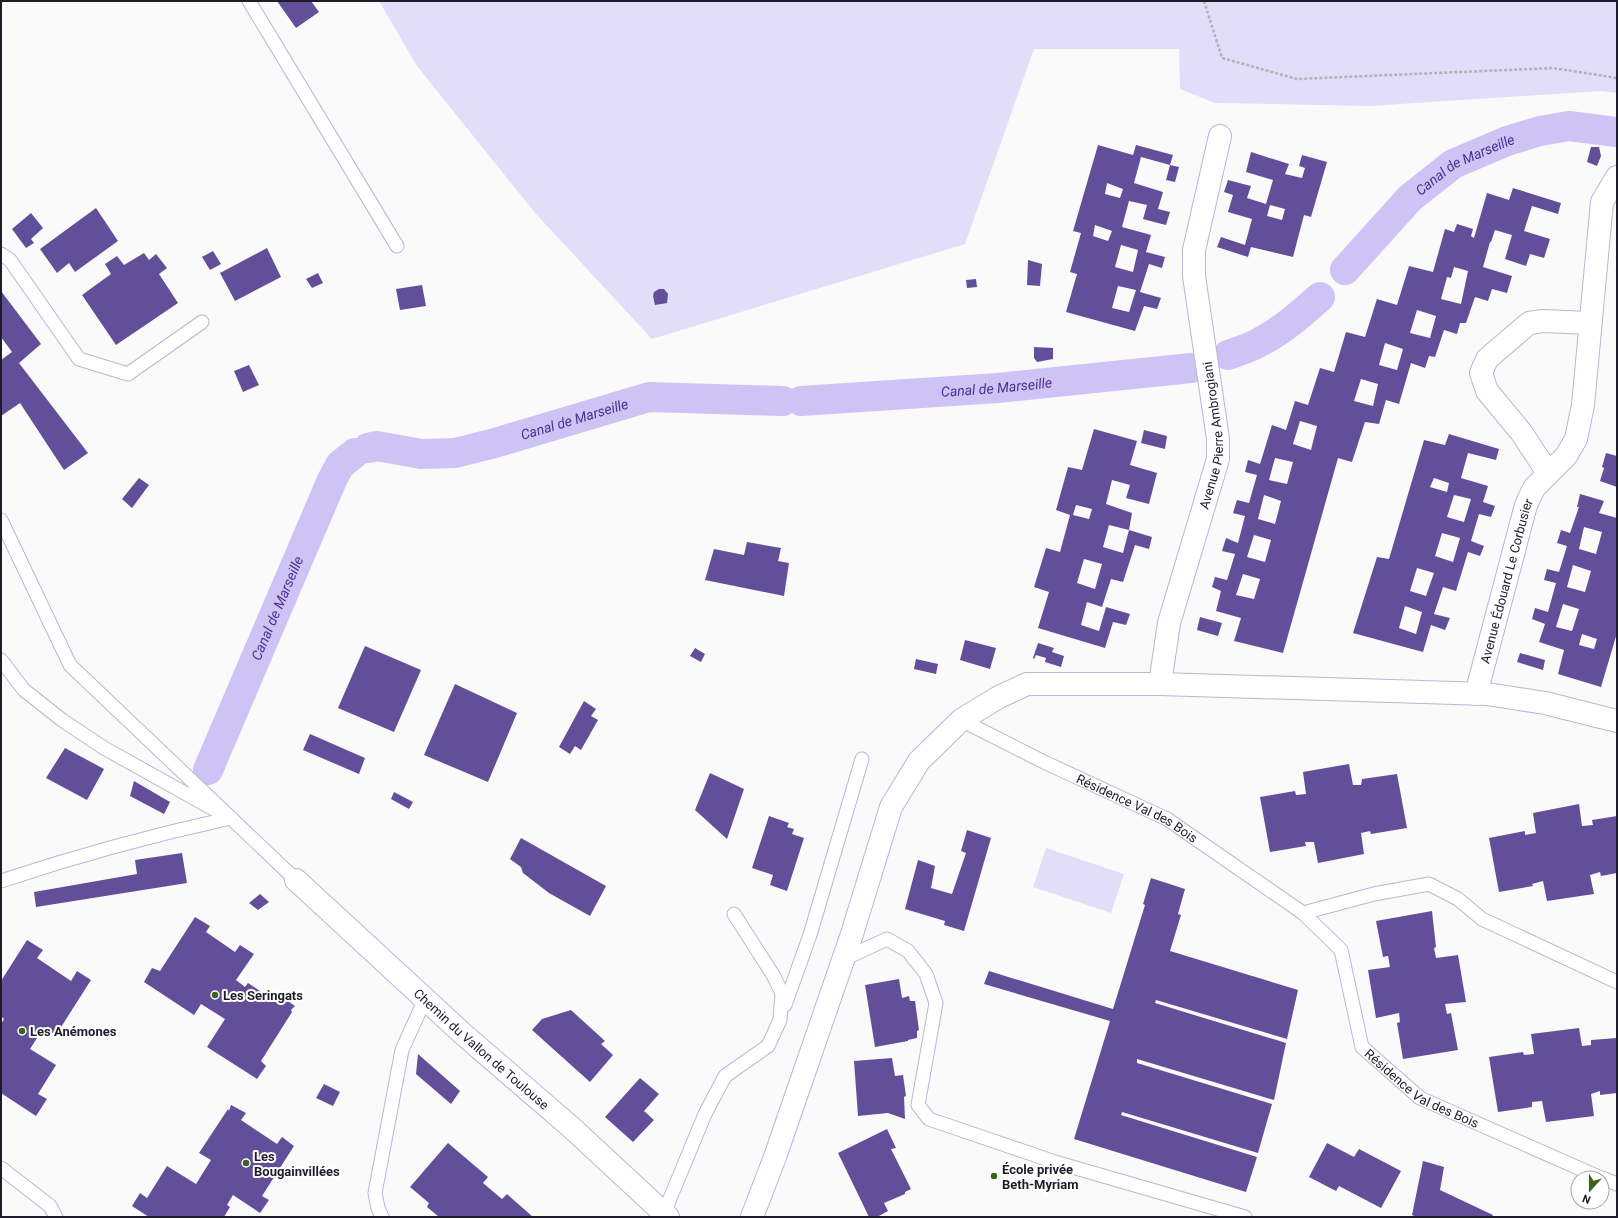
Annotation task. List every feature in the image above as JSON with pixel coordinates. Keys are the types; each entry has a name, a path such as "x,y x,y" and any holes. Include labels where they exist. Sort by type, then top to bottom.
{"street":[{"name":"Avenue Pierre Ambrogiani","path":"1160,684 1169,623 1218,459 1218,440 1213,400 1194,276 1194,250 1220,136"},
{"name":"Avenue Édouard Le Corbusier","path":"1476,694 1526,505 1534,488 1566,456 1576,439 1583,405 1602,202 1617,177"},
{"path":"1548,473 1521,432 1487,391 1481,373 1487,359 1529,323 1543,321 1590,323"},
{"path":"752,1217 775,1157 844,959 891,807 919,761 961,720 999,697 1027,684 1160,684 1487,694 1545,703 1617,721"},
{"name":"Chemin du Vallon de Toulouse","path":"296,880 425,999 572,1128 666,1215"}],"lane":[{"path":"249,1 397,246"},
{"path":"1,254 10,260 79,359 128,374 202,322"},
{"path":"1,520 70,665 296,880"},
{"path":"1,660 24,690 62,720 104,748 231,818"},
{"name":"Résidence Val des Bois","path":"961,720 1044,762 1167,819 1302,913 1341,950 1362,1047 1420,1098 1584,1170"},
{"path":"666,1215 705,1114 725,1076 768,1046 780,1020 810,935 862,759"},
{"path":"1,881 49,865 171,832 231,818"},
{"path":"1302,913 1374,894 1430,884 1458,899 1482,919 1617,982"},
{"path":"734,914 773,975 782,993 780,1020"},
{"path":"844,959 887,939 908,951 926,974 936,1003 918,1105 929,1119 1055,1162 1245,1217"},
{"path":"382,1217 378,1208 375,1193 402,1050 425,999"},
{"path":"1,1168 50,1206 56,1217"}],"path":[{"path":"1204,1 1222,58 1297,79 1553,68 1617,78"}],"shaded area":[{"path":"379,1 1617,1 1617,93 1601,91 1370,106 1215,103 1180,89 1179,49 1034,49 965,244 652,339 536,214 417,66"},
{"path":"1046,848 1124,874 1111,913 1033,887"}],"building":[{"path":"277,1 311,1 319,12 296,28"},
{"path":"1098,145 1133,155 1136,145 1173,155 1170,165 1141,157 1134,183 1163,192 1158,209 1170,212 1166,225 1143,219 1147,205 1129,201 1122,227 1151,235 1146,252 1165,257 1162,268 1149,264 1140,292 1161,298 1157,309 1144,306 1135,331 1066,312 1077,274 1070,272 1081,233 1073,231","holes":["1107,183 1123,189 1120,198 1105,194","1095,225 1112,231 1108,241 1093,236","1121,245 1138,250 1133,272 1115,267","1118,286 1136,290 1129,312 1112,308"]},
{"path":"1591,147 1599,147 1601,156 1597,166 1587,162"},
{"path":"1251,152 1289,164 1285,174 1302,178 1305,168 1299,166 1302,155 1327,162 1311,217 1304,215 1293,257 1251,247 1248,257 1217,247 1221,237 1245,245 1252,219 1228,212 1233,195 1224,192 1228,180 1251,186 1247,198 1266,204 1273,180 1246,172","holes":["1270,205 1285,209 1282,220 1267,216"]},
{"path":"1170,165 1179,167 1175,182 1166,180"},
{"path":"1513,188 1561,203 1558,214 1532,206 1524,231 1550,239 1544,258 1530,254 1526,266 1505,259 1512,235 1495,230 1483,267 1512,276 1507,293 1492,289 1488,301 1475,297 1466,323 1460,323 1457,334 1444,330 1435,357 1429,356 1425,368 1411,363 1399,404 1386,400 1379,424 1365,422 1352,462 1338,458 1283,653 1234,641 1241,618 1216,611 1221,591 1212,587 1215,577 1227,580 1235,554 1222,551 1226,538 1238,543 1245,516 1233,513 1237,500 1249,503 1257,475 1245,472 1248,460 1260,464 1272,425 1286,430 1295,401 1308,405 1320,368 1334,372 1346,332 1365,337 1377,299 1397,305 1409,266 1433,272 1445,229 1454,232 1457,224 1473,229 1471,236 1474,238 1487,193 1509,200","holes":["1454,267 1468,271 1461,304 1441,299 1447,277 1451,278","1417,310 1436,316 1430,338 1410,333","1385,343 1403,349 1397,370 1379,365","1361,379 1378,384 1373,406 1354,401","1300,421 1317,426 1311,450 1293,444","1275,458 1293,462 1287,484 1269,480","1264,495 1281,501 1275,524 1258,519","1254,535 1271,540 1265,562 1247,557","1243,574 1260,579 1254,599 1236,595"]},
{"path":"96,208 118,241 75,272 69,263 57,273 40,249"},
{"path":"31,213 43,228 31,239 34,243 26,248 12,229"},
{"path":"267,248 281,277 235,301 220,273"},
{"path":"213,251 221,264 210,270 202,257"},
{"path":"144,253 149,260 156,254 167,268 159,274 178,303 116,345 82,295 111,274 105,264 117,256 124,265"},
{"path":"1028,260 1042,264 1040,286 1027,285"},
{"path":"318,273 323,283 312,288 306,279"},
{"path":"976,279 977,287 967,288 966,280"},
{"path":"422,285 426,306 400,310 396,289"},
{"path":"659,289 664,289 668,294 667,303 655,305 653,296 654,292"},
{"path":"1,291 41,344 19,363 88,453 64,470 20,403 1,416 1,360 12,352 1,337"},
{"path":"1034,347 1053,348 1053,359 1037,362 1034,358"},
{"path":"249,365 259,385 243,392 234,371"},
{"path":"1094,429 1137,441 1130,465 1157,473 1149,504 1126,498 1130,485 1112,480 1106,504 1132,513 1129,530 1152,537 1149,549 1135,545 1123,582 1111,579 1102,607 1087,602 1081,625 1099,631 1106,607 1130,614 1126,625 1113,622 1105,648 1038,628 1049,592 1034,587 1046,548 1060,552 1070,515 1056,510 1068,467 1082,470","holes":["1076,505 1092,509 1089,519 1073,515","1109,525 1129,530 1123,553 1103,547","1084,559 1102,564 1095,589 1077,583"]},
{"path":"1144,430 1167,436 1165,449 1141,443"},
{"path":"1449,434 1499,449 1496,460 1468,453 1461,478 1488,486 1483,502 1495,506 1491,517 1479,514 1471,541 1484,546 1480,556 1468,552 1456,591 1443,587 1434,614 1450,618 1445,630 1431,625 1423,652 1353,633 1377,557 1389,559 1424,440 1445,445","holes":["1434,478 1449,483 1447,492 1430,487","1454,495 1471,499 1464,522 1447,517","1442,533 1460,538 1453,562 1435,556","1417,568 1434,573 1426,596 1410,591","1405,606 1422,612 1416,634 1399,628"]},
{"path":"1606,453 1617,456 1617,487 1600,481"},
{"path":"139,478 149,485 132,508 122,499"},
{"path":"1580,494 1604,501 1599,513 1617,518 1617,633 1601,687 1558,674 1564,650 1539,642 1545,624 1532,619 1535,608 1548,612 1556,583 1544,580 1547,569 1559,572 1567,546 1557,543 1561,530 1570,533 1579,507 1577,507","holes":["1584,527 1602,532 1596,554 1579,549","1573,565 1591,571 1585,592 1567,587","1563,604 1579,609 1572,631 1556,627","1582,634 1597,639 1594,649 1579,645"]},
{"path":"747,542 781,548 778,561 789,563 784,596 705,580 714,549 744,555"},
{"path":"1200,617 1222,623 1218,636 1197,630"},
{"path":"965,640 996,648 990,669 960,660"},
{"path":"1038,643 1054,648 1052,652 1064,656 1061,667 1045,662 1046,658 1036,655 1034,659 1033,658"},
{"path":"365,646 421,670 394,732 338,708"},
{"path":"695,648 705,654 701,662 690,656"},
{"path":"1520,653 1545,660 1543,670 1517,662"},
{"path":"916,659 938,664 936,674 914,669"},
{"path":"455,684 517,713 488,782 424,755"},
{"path":"584,701 596,709 591,716 598,720 581,750 575,746 570,754 559,747"},
{"path":"310,734 365,758 359,774 303,750"},
{"path":"65,748 104,769 87,800 46,778"},
{"path":"1349,764 1353,785 1361,785 1362,779 1397,774 1407,828 1371,834 1370,831 1361,833 1364,854 1318,863 1314,842 1305,842 1306,846 1270,852 1260,797 1295,791 1296,795 1306,794 1303,772"},
{"path":"710,773 744,789 727,839 695,810"},
{"path":"134,781 170,802 164,814 130,796"},
{"path":"394,792 413,802 409,809 391,799"},
{"path":"1579,804 1582,826 1593,825 1592,820 1617,816 1617,873 1601,876 1600,872 1590,875 1594,894 1547,901 1543,881 1532,884 1533,886 1499,892 1489,838 1525,831 1525,835 1536,833 1533,813"},
{"path":"769,816 789,823 787,827 794,829 792,834 804,838 787,891 770,885 773,875 752,868"},
{"path":"967,830 991,838 964,931 944,925 945,921 905,909 918,860 935,866 931,888 952,894 966,853 961,851"},
{"path":"521,838 606,886 590,916 549,893 523,873 521,867 510,859"},
{"path":"182,853 187,883 36,907 34,892 137,874 135,860"},
{"path":"1151,878 1185,889 1178,914 1181,915 1170,951 1298,990 1287,1039 1156,1000 1155,1003 1286,1043 1274,1100 1137,1059 1137,1063 1272,1104 1258,1153 1122,1112 1121,1115 1257,1157 1246,1192 1074,1139 1110,1021 984,984 989,971 1113,1009 1145,905 1143,904"},
{"path":"260,894 269,902 258,910 249,903"},
{"path":"1432,911 1436,958 1458,955 1466,1002 1445,1004 1447,1014 1451,1013 1458,1050 1403,1059 1397,1023 1400,1022 1399,1013 1376,1018 1368,970 1390,967 1388,956 1383,957 1376,921"},
{"name":"Les Seringats","path":"195,917 210,926 206,932 235,952 240,945 254,954 236,980 245,987 248,983 278,1003 282,997 295,1006 291,1010 292,1012 261,1061 266,1066 257,1079 207,1047 225,1019 201,1004 194,1015 144,982 152,968 160,971"},
{"name":"Les Anémones","path":"27,940 43,950 37,958 71,981 77,971 91,980 56,1035 44,1027 30,1049 56,1065 38,1094 47,1099 36,1116 1,1093 1,1024 4,1019 1,1016 1,981"},
{"path":"899,979 902,998 909,996 910,1001 915,1001 919,1030 917,1031 917,1038 875,1047 865,985"},
{"path":"571,1010 605,1041 601,1044 613,1055 590,1082 532,1030 542,1019"},
{"path":"1579,1028 1582,1046 1591,1045 1591,1040 1617,1038 1617,1093 1600,1095 1600,1091 1591,1094 1594,1116 1546,1122 1542,1101 1532,1102 1532,1107 1498,1112 1489,1057 1523,1052 1524,1055 1534,1054 1531,1034"},
{"path":"418,1054 460,1091 451,1104 416,1074"},
{"path":"892,1058 895,1076 903,1075 906,1096 904,1097 905,1119 888,1113 858,1116 854,1061"},
{"path":"640,1078 659,1094 644,1111 654,1120 633,1142 605,1117"},
{"path":"324,1084 340,1092 333,1106 316,1098"},
{"name":"Les Bougainvillées","path":"231,1105 246,1113 241,1120 277,1144 282,1137 294,1146 262,1196 269,1200 260,1213 233,1195 227,1205 230,1207 224,1217 149,1217 132,1206 140,1193 147,1198 167,1166 196,1184 211,1160 199,1153 228,1109 229,1111"},
{"path":"887,1129 896,1148 891,1149 911,1189 905,1192 905,1194 884,1203 888,1211 877,1217 869,1217 838,1153"},
{"path":"448,1143 488,1177 483,1183 502,1199 507,1194 533,1217 439,1217 427,1207 429,1203 410,1187"},
{"path":"1327,1143 1354,1157 1359,1149 1401,1171 1381,1208 1339,1186 1336,1191 1309,1177"},
{"path":"1423,1161 1444,1167 1440,1190 1493,1215 1492,1217 1416,1217 1412,1215"}],"waterway":[{"name":"Canal de Marseille","path":"1345,270 1410,198 1453,164 1507,141 1540,131 1569,126 1617,132"},
{"name":"Canal de Marseille","path":"1228,355 1252,346 1284,327 1320,297"},
{"name":"Canal de Marseille","path":"801,401 998,388 1191,368"},
{"name":"Canal de Marseille","path":"368,448 377,446 421,454 455,453 495,443 649,397 783,401"},
{"name":"Canal de Marseille","path":"208,770 332,480 340,465 355,453"}],"place":[{"name":"Les Seringats","path":"215,995"},
{"name":"Les Anémones","path":"22,1031"},
{"name":"Les Bougainvillées","path":"246,1163"},
{"name":"École privée Beth-Myriam","path":"994,1176"}]}
